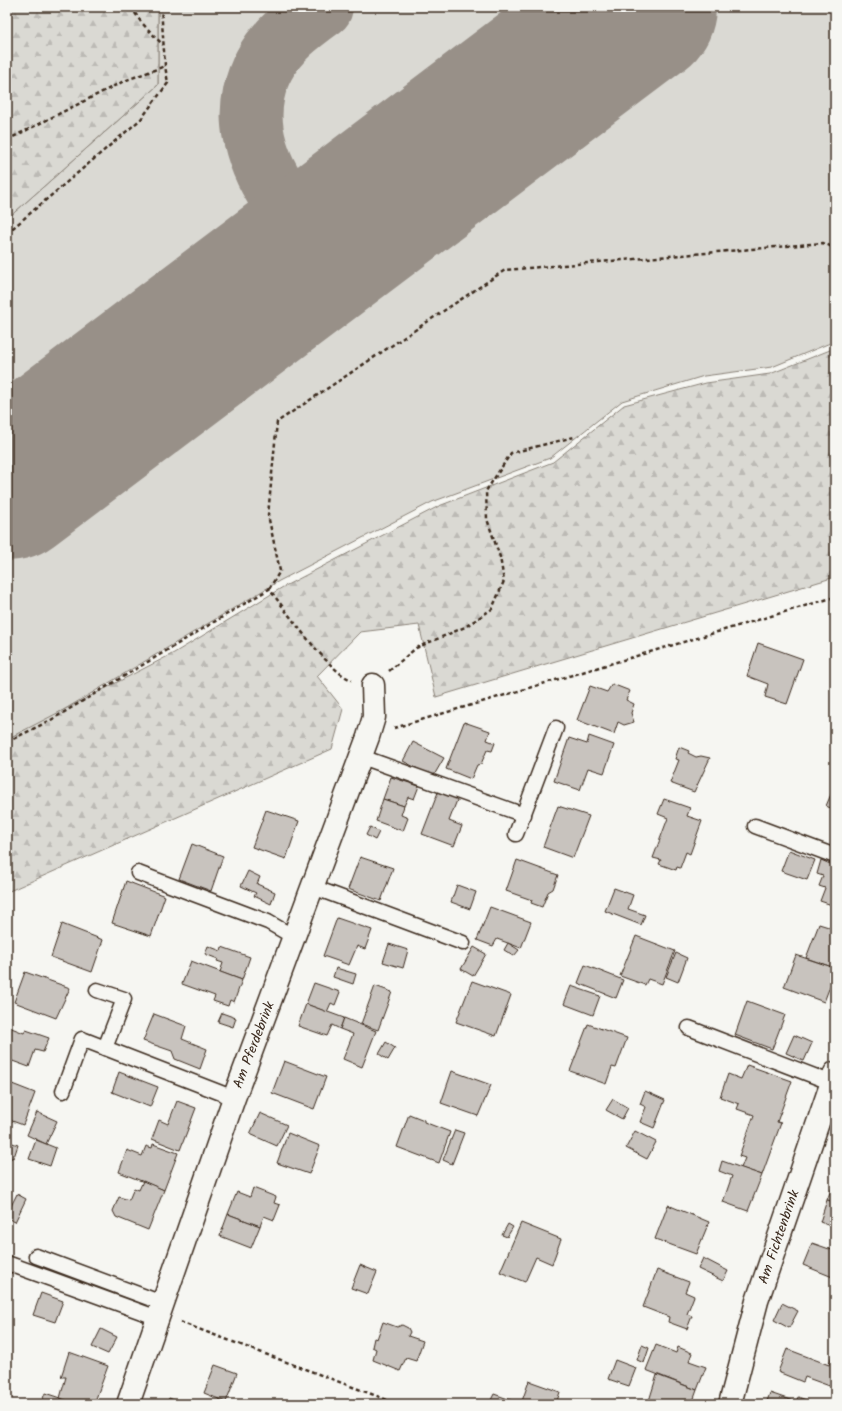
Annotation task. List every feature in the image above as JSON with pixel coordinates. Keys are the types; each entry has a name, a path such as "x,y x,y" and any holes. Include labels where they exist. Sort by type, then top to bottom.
{"street":[{"name":"Am Pferdebrink","path":"128,1404 234,1098 365,747 374,717 373,685"},
{"name":"Am Fichtenbrink","path":"730,1404 757,1301 834,1080"}],"lane":[{"path":"516,834 556,728"},
{"path":"365,747 524,815"},
{"path":"756,826 835,856"},
{"path":"138,873 268,922 294,937"},
{"path":"313,887 463,943"},
{"path":"98,990 124,999 105,1048"},
{"path":"689,1028 834,1080"},
{"path":"63,1091 82,1039 234,1098"},
{"path":"36,1256 159,1312"},
{"path":"7,1263 159,1312"}],"path":[{"path":"131,7 141,22 164,45"},
{"path":"7,234 142,119 168,83 165,66 161,7"},
{"path":"7,140 124,81 165,66"},
{"path":"7,742 51,720 269,589 280,571 268,515 278,422 505,270 823,243 835,248"},
{"path":"269,589 320,653 345,678 373,685 416,648 465,627 492,609 504,581 500,557 487,519 486,491 511,453 574,437"},
{"path":"365,747 414,722 835,598"},
{"path":"159,1312 398,1404"}],"green space":[{"path":"7,7 158,7 158,85 7,219"},
{"path":"158,7 835,7 835,341 772,367 704,376 622,401 550,458 432,502 279,581 50,718 7,739 7,219 158,85"},
{"path":"835,348 835,577 436,697 419,625 360,632 317,676 343,709 332,749 7,892 7,739 174,653 283,587 439,506 553,462 624,405 706,383 770,374"}],"building":[{"path":"758,643 803,659 787,704 765,697 768,684 747,676"},
{"path":"612,684 630,691 626,700 634,704 631,713 634,722 624,725 618,722 614,734 577,720 590,686 607,692"},
{"path":"464,722 490,731 487,740 495,743 492,751 487,750 481,764 477,765 471,779 446,769"},
{"path":"589,736 614,745 604,773 588,768 580,790 554,781 569,738 587,744"},
{"path":"413,742 444,758 433,777 403,761"},
{"path":"679,747 689,751 688,753 696,757 701,756 710,758 694,792 670,783 679,760 675,759"},
{"path":"391,777 419,786 414,799 408,797 404,806 383,799"},
{"path":"835,785 835,810 826,806"},
{"path":"440,787 459,795 449,821 462,826 454,846 422,834"},
{"path":"383,799 404,806 401,815 408,818 403,831 376,821"},
{"path":"664,799 690,808 687,816 702,821 690,854 686,852 680,868 677,867 676,870 659,864 661,860 653,858 668,818 658,814"},
{"path":"558,806 589,816 573,858 543,847"},
{"path":"266,810 299,821 286,859 252,847"},
{"path":"370,827 379,832 375,840 366,835"},
{"path":"192,844 223,856 211,891 179,879"},
{"path":"789,850 815,860 807,880 781,871"},
{"path":"360,857 393,868 381,901 348,889"},
{"path":"517,860 558,875 553,889 548,892 542,907 531,903 532,900 506,891"},
{"path":"821,860 835,866 835,906 820,901 825,888 819,886 823,876 817,874"},
{"path":"248,871 260,877 257,884 275,892 271,904 254,896 256,893 241,886"},
{"path":"126,881 165,896 151,936 112,923"},
{"path":"457,885 476,892 470,909 451,902"},
{"path":"614,888 633,895 628,909 645,915 641,925 605,911"},
{"path":"490,907 531,922 521,948 497,939 493,946 477,940"},
{"path":"337,918 372,930 365,949 357,946 349,965 323,956"},
{"path":"62,924 103,940 92,972 51,957"},
{"path":"819,924 835,929 835,968 806,958"},
{"path":"636,936 675,951 662,984 648,979 645,985 620,976"},
{"path":"508,943 519,950 514,956 504,950"},
{"path":"389,944 408,950 403,968 383,962"},
{"path":"208,946 221,951 222,947 250,957 242,980 220,972 223,963 217,961 218,959 205,954"},
{"path":"474,947 486,954 473,976 461,969"},
{"path":"676,953 687,958 678,982 666,977"},
{"path":"796,955 835,968 835,973 824,1002 784,987"},
{"path":"191,961 242,980 234,1002 230,1000 228,1006 213,1001 215,996 182,984"},
{"path":"585,965 623,980 616,998 578,983"},
{"path":"336,968 356,974 353,984 333,977"},
{"path":"25,972 70,988 56,1018 14,1002"},
{"path":"472,981 511,995 496,1036 456,1022"},
{"path":"314,983 340,992 335,1005 331,1003 327,1012 306,1004"},
{"path":"375,986 392,992 378,1030 361,1024"},
{"path":"571,986 600,996 593,1015 564,1004"},
{"path":"747,1001 785,1015 772,1049 735,1035"},
{"path":"306,1004 344,1018 340,1029 332,1025 327,1036 298,1026"},
{"path":"222,1013 236,1018 233,1027 218,1022"},
{"path":"154,1014 186,1026 182,1039 207,1049 200,1069 175,1059 172,1051 143,1041"},
{"path":"344,1018 376,1031 362,1067 343,1059 353,1034 340,1029"},
{"path":"588,1024 627,1038 616,1068 612,1067 606,1084 570,1071"},
{"path":"9,1027 24,1033 26,1030 49,1038 43,1052 35,1050 29,1067 7,1059 7,1031"},
{"path":"794,1035 812,1043 804,1061 786,1053"},
{"path":"386,1042 395,1048 388,1060 379,1054"},
{"path":"284,1061 326,1077 314,1109 272,1093"},
{"path":"747,1065 792,1081 777,1122 781,1123 762,1175 741,1168 745,1158 739,1156 754,1115 737,1109 739,1104 720,1097 728,1074 741,1079"},
{"path":"452,1071 491,1085 478,1116 441,1103"},
{"path":"119,1072 158,1087 150,1107 112,1092"},
{"path":"7,1082 35,1093 23,1125 7,1119"},
{"path":"645,1091 665,1100 654,1128 640,1122 646,1107 640,1104"},
{"path":"613,1099 628,1108 622,1119 606,1110"},
{"path":"177,1101 196,1108 180,1150 152,1139 159,1120 168,1124"},
{"path":"37,1112 57,1121 46,1144 27,1135"},
{"path":"260,1113 287,1125 277,1146 250,1134"},
{"path":"409,1114 424,1120 424,1122 450,1132 439,1163 397,1147"},
{"path":"455,1130 464,1133 452,1164 443,1160"},
{"path":"635,1131 656,1142 647,1159 626,1148"},
{"path":"288,1133 320,1146 309,1174 277,1163"},
{"path":"36,1140 56,1148 50,1166 29,1159"},
{"path":"7,1141 18,1145 14,1157 9,1159 7,1163"},
{"path":"153,1144 178,1153 164,1190 119,1172 127,1150 142,1156 146,1146 152,1148"},
{"path":"722,1161 762,1175 748,1211 723,1202 732,1176 719,1171"},
{"path":"835,1180 835,1202 827,1200"},
{"path":"143,1181 164,1190 148,1230 116,1217 113,1211 119,1197 129,1200 134,1188 139,1190"},
{"path":"253,1188 276,1197 274,1203 280,1205 274,1220 264,1216 260,1226 228,1214 237,1192 250,1197"},
{"path":"17,1194 26,1199 15,1222 7,1218 7,1214"},
{"path":"827,1200 835,1202 835,1228 820,1222"},
{"path":"668,1205 709,1222 696,1254 655,1239"},
{"path":"228,1214 260,1226 251,1248 220,1236"},
{"path":"521,1223 561,1239 552,1264 536,1257 525,1282 500,1272"},
{"path":"508,1224 513,1227 507,1237 502,1235"},
{"path":"812,1243 835,1251 835,1278 803,1265"},
{"path":"703,1258 728,1271 723,1281 698,1269"},
{"path":"360,1265 377,1272 368,1294 351,1288"},
{"path":"657,1270 689,1282 685,1292 694,1296 687,1314 692,1316 687,1329 668,1322 669,1317 643,1307"},
{"path":"41,1293 63,1301 55,1322 33,1315"},
{"path":"782,1303 798,1311 789,1328 774,1320"},
{"path":"383,1322 397,1327 402,1325 408,1328 410,1332 408,1336 423,1341 416,1361 406,1358 400,1371 373,1360 376,1349 372,1347 374,1338 377,1339"},
{"path":"101,1329 117,1337 108,1354 92,1347"},
{"path":"642,1345 649,1348 644,1363 637,1360"},
{"path":"656,1345 676,1353 678,1347 692,1353 689,1361 706,1367 697,1390 646,1370"},
{"path":"787,1349 829,1365 832,1355 835,1354 835,1388 805,1377 803,1382 778,1372"},
{"path":"69,1352 108,1366 94,1404 75,1404 60,1398 66,1377 61,1377"},
{"path":"615,1360 636,1368 629,1386 608,1379"},
{"path":"215,1365 237,1373 226,1402 204,1393"},
{"path":"657,1375 697,1390 692,1404 648,1404"},
{"path":"529,1381 560,1392 556,1404 521,1404"},
{"path":"45,1393 60,1398 75,1404 41,1404"},
{"path":"770,1393 796,1402 798,1397 817,1404 766,1404"},
{"path":"494,1394 511,1400 509,1404 489,1404"},
{"path":"169,1398 184,1404 167,1404"}],"taxiway":[{"path":"322,7 297,26 282,40 269,56 264,65 258,78 253,101 252,124 254,139 265,171 274,187 284,201 297,212 311,220 326,224 339,223 359,218"}],"runway":[{"path":"7,483 638,7"}]}
